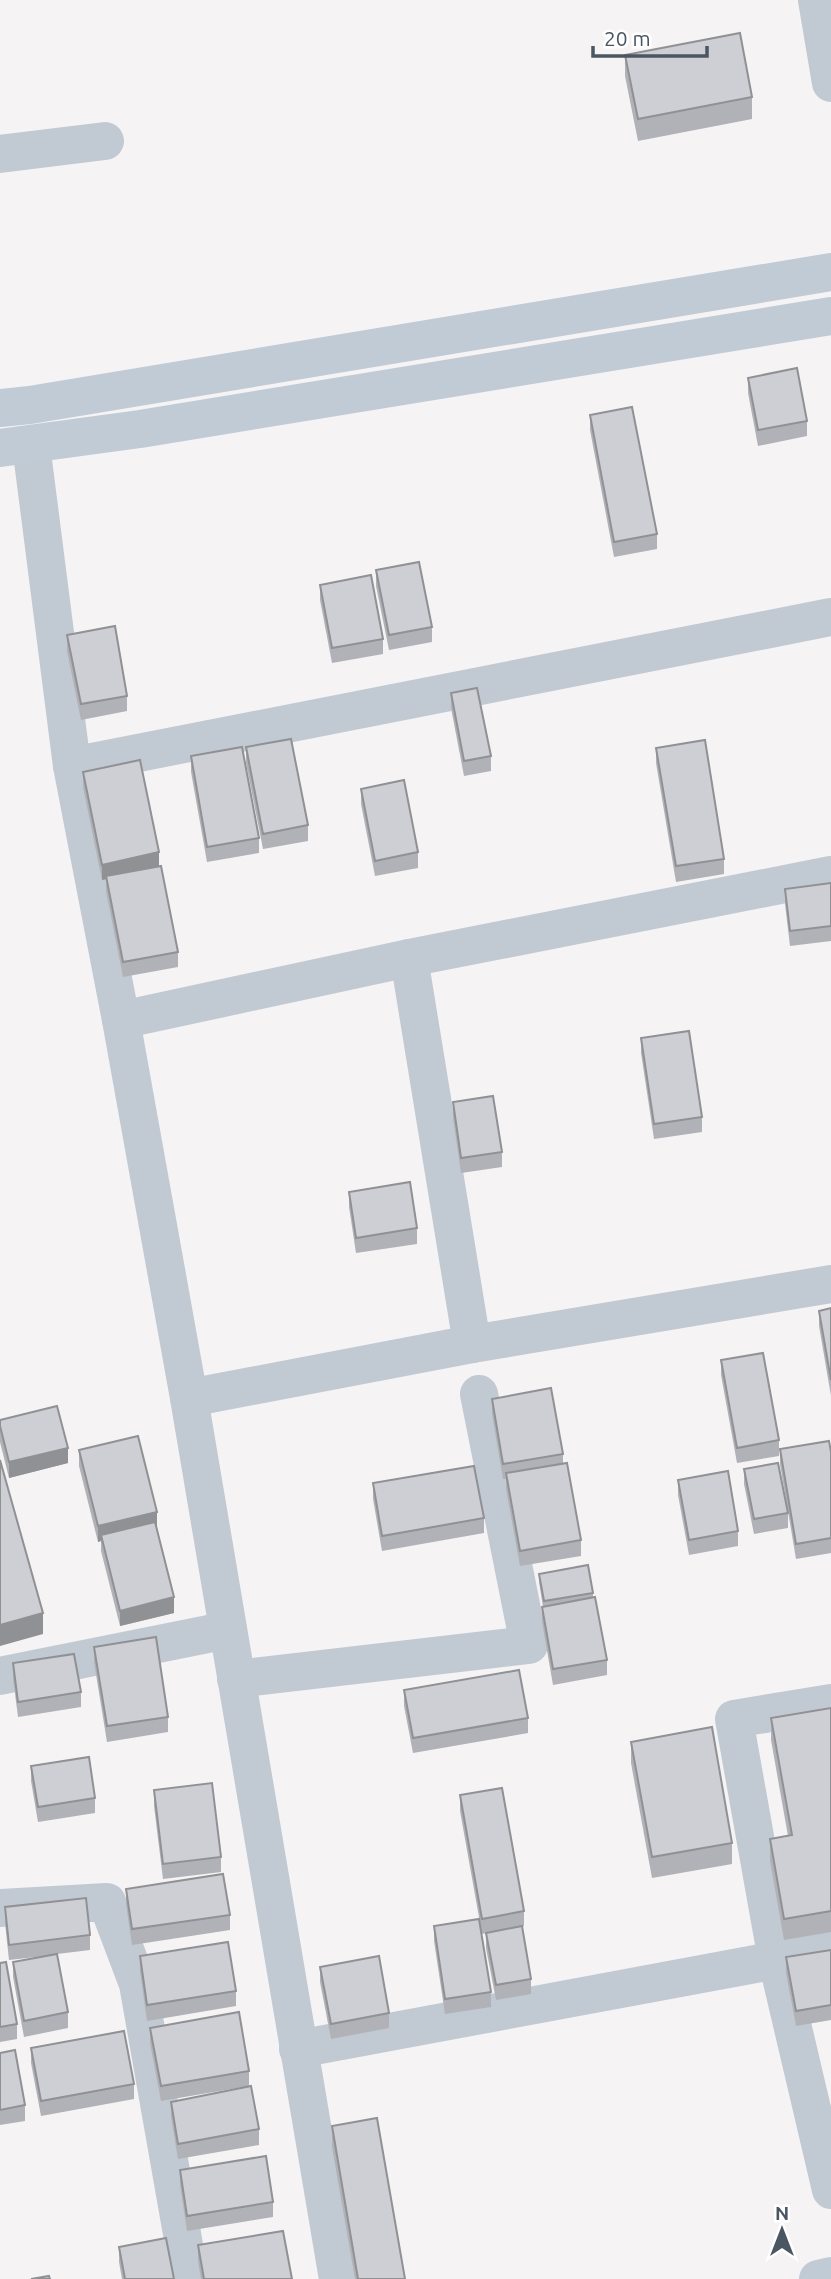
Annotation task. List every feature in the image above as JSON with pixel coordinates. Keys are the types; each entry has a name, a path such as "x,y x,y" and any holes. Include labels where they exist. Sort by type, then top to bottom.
{"street":[{"path":"817,0 831,83"},
{"path":"0,154 105,141"},
{"path":"0,408 831,272"},
{"path":"338,2279 189,1398 15,447 831,316"},
{"path":"72,766 831,617"},
{"path":"121,1020 409,958 831,875"},
{"path":"409,958 472,1344"},
{"path":"189,1398 472,1344 831,1284"},
{"path":"236,1679 529,1645 480,1394"},
{"path":"0,1676 228,1630"},
{"path":"831,1703 734,1719 777,1960 831,2190"},
{"path":"0,1908 107,1902 138,1984 190,2279"},
{"path":"298,2049 831,1950"},
{"path":"818,2279 831,2276"}],"building":[{"path":"740,33 752,97 638,119 625,55"},
{"path":"797,368 807,421 758,430 748,378"},
{"path":"632,407 657,534 614,542 590,415"},
{"path":"419,562 432,627 389,635 376,570"},
{"path":"371,575 383,639 332,648 320,585"},
{"path":"115,626 127,696 81,704 67,635"},
{"path":"477,688 491,756 464,761 451,693"},
{"path":"291,739 308,825 263,834 246,747"},
{"path":"705,740 724,859 676,866 656,748"},
{"path":"242,747 259,838 207,847 191,756"},
{"path":"140,760 159,852 102,865 83,772"},
{"path":"404,780 418,852 375,861 361,789"},
{"path":"161,866 178,952 123,962 106,876"},
{"path":"831,883 831,926 790,931 785,889"},
{"path":"689,1031 702,1117 654,1124 641,1038"},
{"path":"493,1096 502,1152 461,1158 453,1102"},
{"path":"410,1182 417,1228 356,1238 349,1192"},
{"path":"831,1308 831,1380 819,1311"},
{"path":"763,1353 779,1440 737,1448 721,1360"},
{"path":"551,1388 563,1454 503,1464 492,1399"},
{"path":"57,1406 68,1448 9,1462 0,1420"},
{"path":"138,1436 157,1512 98,1526 79,1450"},
{"path":"829,1441 831,1538 796,1544 780,1449"},
{"path":"0,1460 43,1613 0,1625"},
{"path":"567,1463 581,1540 520,1551 506,1473"},
{"path":"778,1463 788,1513 754,1519 744,1469"},
{"path":"474,1466 484,1518 382,1536 373,1483"},
{"path":"728,1471 738,1531 689,1540 678,1480"},
{"path":"155,1522 174,1597 120,1611 101,1535"},
{"path":"588,1565 593,1593 544,1601 539,1574"},
{"path":"595,1597 607,1660 553,1669 542,1607"},
{"path":"156,1637 168,1717 107,1726 94,1647"},
{"path":"74,1654 81,1692 18,1702 13,1663"},
{"path":"519,1670 528,1718 413,1738 404,1690"},
{"path":"831,1708 831,1911 784,1919 770,1839 792,1835 771,1718"},
{"path":"712,1727 732,1843 652,1857 631,1742"},
{"path":"89,1757 95,1798 38,1807 31,1766"},
{"path":"212,1783 221,1857 163,1864 154,1790"},
{"path":"502,1788 524,1911 482,1919 460,1795"},
{"path":"223,1874 230,1915 132,1929 126,1889"},
{"path":"86,1898 90,1935 9,1945 5,1907"},
{"path":"479,1919 491,1992 445,1999 434,1926"},
{"path":"522,1926 531,1979 496,1985 486,1933"},
{"path":"228,1942 236,1991 147,2005 140,1956"},
{"path":"831,1950 831,2005 796,2011 786,1957"},
{"path":"57,1954 68,2012 24,2021 13,1962"},
{"path":"379,1956 389,2013 331,2024 320,1967"},
{"path":"6,1962 17,2024 0,2027 0,1963"},
{"path":"239,2012 249,2071 161,2086 150,2028"},
{"path":"124,2031 134,2084 41,2101 31,2048"},
{"path":"15,2050 25,2105 0,2110 0,2053"},
{"path":"251,2086 259,2129 178,2144 171,2102"},
{"path":"377,2118 405,2279 358,2279 332,2126"},
{"path":"266,2156 273,2202 187,2216 180,2170"},
{"path":"283,2231 292,2279 204,2279 198,2245"},
{"path":"166,2238 174,2279 125,2279 119,2247"}]}
